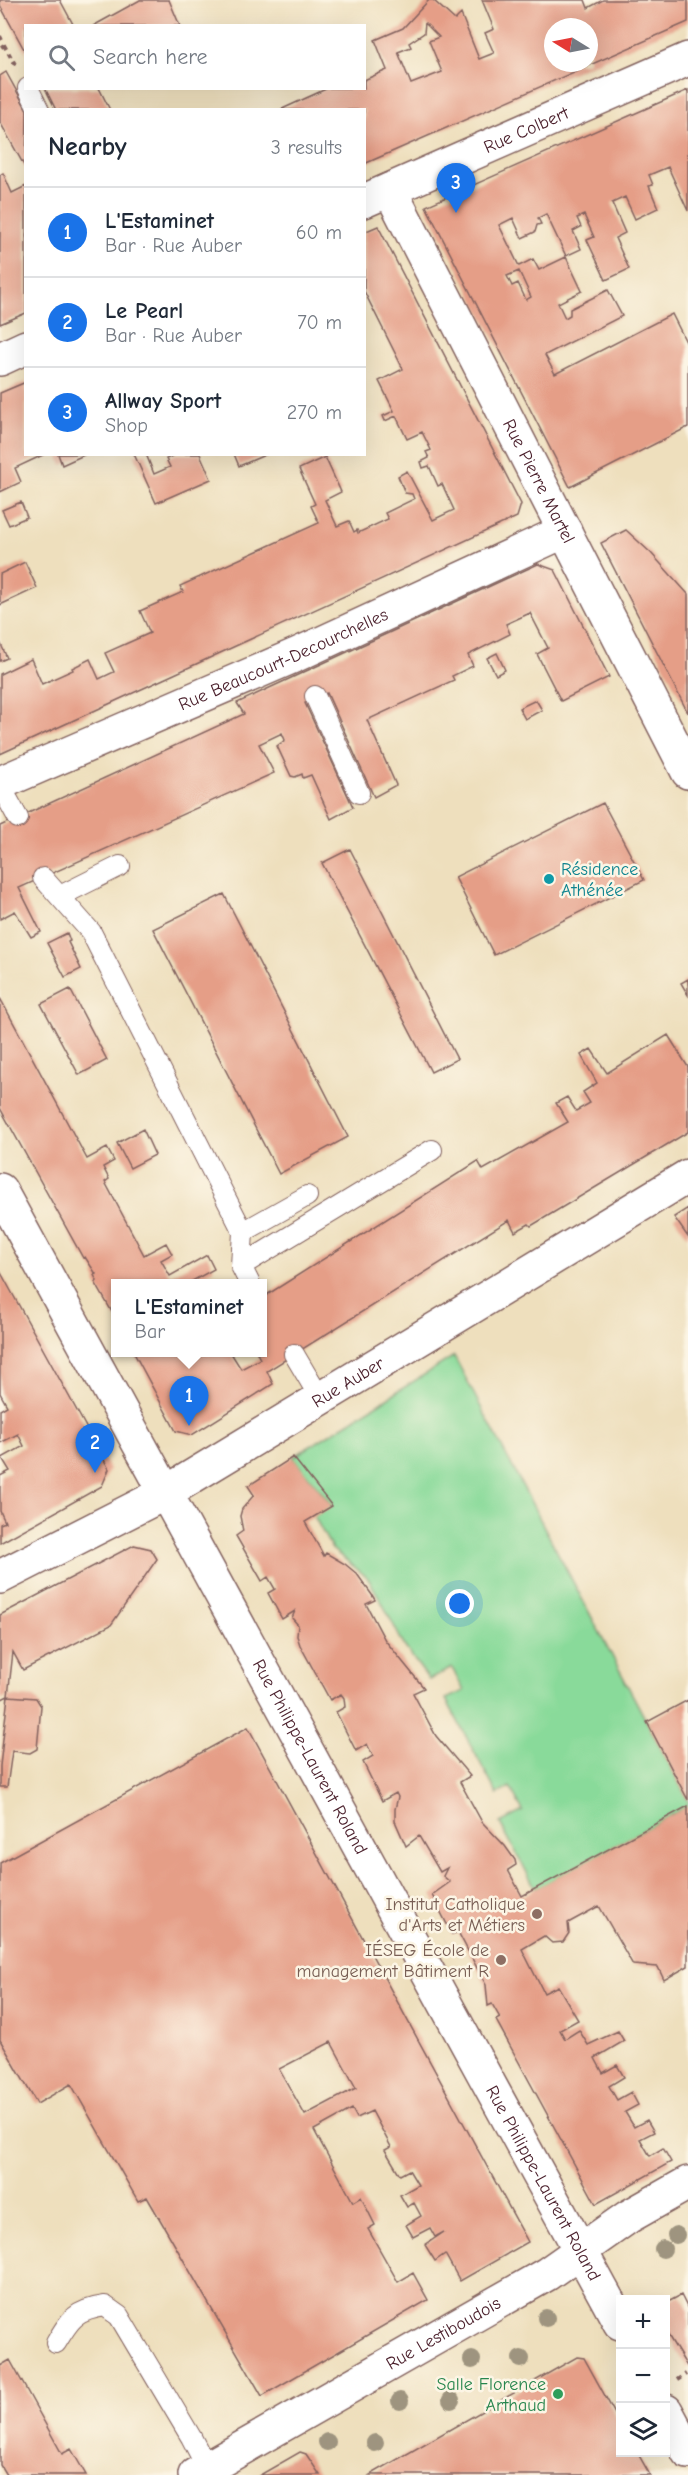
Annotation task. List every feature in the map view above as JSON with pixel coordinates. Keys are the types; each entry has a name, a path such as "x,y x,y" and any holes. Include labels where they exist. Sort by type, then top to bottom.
{"street":[{"name":"Rue Colbert","path":"377,196 688,59"},
{"name":"Rue Pierre Martel","path":"377,196 565,531 688,772"},
{"path":"0,359 24,348"},
{"name":"Rue Beaucourt-Decourchelles","path":"0,784 300,664 565,531"},
{"name":"Rue Auber","path":"0,1577 165,1493 688,1176"},
{"name":"Rue Philippe-Laurent Roland","path":"0,1190 616,2314"},
{"name":"Rue Lestiboudois","path":"201,2472 547,2274 628,2217 688,2183"},
{"path":"670,2418 688,2452"}],"lane":[{"path":"29,90 38,108"},
{"path":"315,696 359,793"},
{"path":"0,784 18,818"},
{"path":"60,896 120,866"},
{"path":"43,878 92,932 243,1232 241,1266 248,1279"},
{"path":"241,1266 432,1150"},
{"path":"243,1232 307,1196"},
{"path":"294,1354 320,1398"},
{"path":"56,2343 71,2318 89,2308 105,2306 119,2316 191,2437 201,2472"}],"path":[{"path":"0,36 2,47 24,81"}],"green space":[{"path":"454,1356 688,1800 688,1806 536,1889 500,1823 523,1811 510,1787 497,1794 446,1699 464,1691 452,1668 429,1680 405,1647 367,1577 332,1549 314,1516 332,1505 293,1457"}],"building":[{"path":"0,0 60,0 73,24 24,24 24,49 0,5"},
{"path":"140,0 169,0 179,24 97,24"},
{"path":"429,0 433,0 455,20 461,14 479,59 494,53 485,33 494,29 482,0 585,0 588,8 603,0 688,0 688,22 598,61 598,18 544,18 544,72 574,72 366,163 366,108 284,108 324,90 366,90 366,79 387,70 375,40 403,28","holes":["425,23 439,37 429,41 442,72 411,84 398,52 411,47 409,43 424,33"]},
{"path":"6,72 26,108 24,108 24,165 0,122 0,76"},
{"path":"46,90 100,90 109,108 55,108"},
{"path":"688,90 688,211 668,167 649,175 653,185 649,186 658,208 635,219 625,197 612,203 625,233 615,238 629,269 606,280 587,240 594,237 584,215 577,218 581,227 573,231 581,249 566,256 546,214 538,218 541,224 537,225 535,232 522,238 513,218 499,225 519,266 533,259 539,270 566,257 582,291 558,303 565,318 570,315 570,309 608,290 622,316 545,355 555,374 672,314 688,346 688,427 570,487 426,206","holes":["519,271 531,297 526,300 518,283 512,286 507,276"]},
{"path":"3,173 12,193 24,187 24,314 0,324 0,175"},
{"path":"378,226 521,504 517,517 0,754 0,674 31,659 42,684 73,670 72,668 90,659 99,679 114,672 105,653 150,633 140,611 183,592 180,586 319,523 311,506 315,504 299,469 325,457 341,492 325,500 337,526 349,521 354,532 357,530 358,533 388,519 385,513 414,499 412,494 405,493 398,476 407,471 433,520 454,510 442,484 438,486 429,466 423,468 421,462 429,458 426,452 431,450 422,432 407,439 396,416 385,421 383,416 394,411 379,381 403,369 366,295 366,231"},
{"path":"24,383 24,456 41,456 15,468 21,482 0,492 0,393"},
{"path":"59,456 82,456 62,465"},
{"path":"135,456 147,456 154,474 170,467 166,459 172,456 201,456 211,479 156,503"},
{"path":"235,456 262,456 239,466"},
{"path":"21,502 27,517 9,525 2,510"},
{"path":"626,530 651,553 688,594 688,713 601,543"},
{"path":"25,562 37,588 0,605 0,574"},
{"path":"538,564 555,570 609,677 561,701 537,654 548,648 530,613 506,624 510,634 468,655 473,666 452,676 454,680 367,720 396,785 374,797 327,693 305,703 353,807 331,819 311,775 303,778 302,774 291,776 277,746 285,740 282,733 259,744 274,773 19,888 41,932 31,937 15,911 0,919 0,826 244,714 237,703"},
{"path":"0,642 7,658 0,661"},
{"path":"497,653 505,670 496,675 487,658"},
{"path":"536,700 542,710 525,719 519,708"},
{"name":"Résidence Athénée","path":"603,803 644,880 494,955 455,877"},
{"path":"350,849 457,1059 431,1072 322,863"},
{"path":"224,894 348,1137 279,1174 153,929"},
{"path":"67,933 70,941 68,942 81,969 65,977 47,943"},
{"path":"688,979 688,995 681,983"},
{"path":"70,989 107,1060 79,1075 41,1004"},
{"path":"0,998 87,1159 107,1148 114,1161 103,1167 109,1179 105,1182 144,1255 166,1243 172,1254 161,1260 170,1276 207,1255 214,1269 196,1279 111,1279 111,1310 95,1282 97,1281 94,1275 96,1274 85,1257 83,1258 0,1108"},
{"path":"668,1035 688,1067 688,1132 531,1226 529,1224 515,1232 509,1220 267,1371 273,1384 192,1435 176,1431 136,1357 234,1357 241,1369 260,1359 259,1357 267,1357 267,1295 478,1161 483,1170 568,1122 556,1103 567,1097 576,1111 590,1103 583,1092 597,1083 581,1055 591,1049 607,1073"},
{"path":"143,1129 155,1155 130,1168 117,1143"},
{"path":"688,1208 688,1237 674,1217"},
{"path":"0,1271 109,1469 102,1486 0,1543 0,1524 5,1522 0,1511 0,1476 10,1471 2,1458 24,1446 18,1434 0,1443 0,1410 7,1406 0,1393"},
{"path":"293,1457 332,1506 305,1522 324,1556 326,1553 357,1574 375,1600 366,1604 385,1640 424,1688 413,1693 436,1736 470,1776 460,1782 482,1822 515,1860 516,1865 508,1870 522,1896 688,1806 688,1966 664,1980 658,1967 633,1965 599,1906 568,1923 569,1933 563,1942 552,1943 544,1936 522,1949 544,1993 558,1986 578,2020 560,2030 565,2039 579,2030 588,2045 618,2031 624,2041 595,2058 603,2073 617,2065 624,2077 609,2086 617,2100 631,2092 638,2105 625,2112 634,2127 647,2120 654,2132 640,2139 650,2156 663,2148 671,2162 596,2204 496,2020 500,2018 492,2004 488,2006 486,1985 458,1932 452,1934 432,1895 450,1882 443,1876 447,1868 440,1872 419,1836 406,1846 395,1821 398,1797 396,1793 382,1801 363,1762 373,1756 367,1744 356,1751 336,1712 345,1707 344,1698 341,1694 330,1700 300,1645 297,1636 298,1625 292,1618 295,1611 282,1619 268,1593 275,1589 268,1577 262,1581 236,1536 243,1531 240,1516 242,1509 254,1495 248,1486"},
{"path":"134,1545 151,1549 157,1559 111,1625 23,1670 13,1652 8,1696 0,1700 0,1615"},
{"path":"8,1696 36,1698 41,1706 37,1749 30,1753 12,1751 7,1787 0,1787 0,1766"},
{"path":"688,1700 688,1800 647,1722"},
{"path":"248,1727 528,2242 460,2281 445,2254 435,2261 425,2245 444,2232 435,2237 430,2228 413,2237 406,2225 421,2216 414,2203 407,2207 400,2195 418,2185 409,2170 400,2175 385,2150 391,2147 372,2111 357,2118 352,2109 314,2130 353,2202 361,2197 375,2225 368,2229 398,2282 413,2273 428,2300 262,2396 147,2197 138,2201 71,2084 37,2104 0,2040 0,1863","holes":["331,2042 356,2088 305,2115 279,2069"]},
{"path":"681,2295 688,2309 688,2368 670,2339 670,2301"},
{"name":"Salle Florence Arthaud","path":"577,2357 584,2358 616,2416 616,2457 640,2457 650,2475 370,2475"},
{"path":"10,2360 62,2454 71,2449 86,2475 6,2475 0,2465 0,2366"},
{"path":"300,2452 306,2454 320,2475 260,2475"}],"place":[{"name":"Allway Sport","path":"456,213"},
{"name":"Résidence Athénée","path":"549,879"},
{"name":"L'Estaminet","path":"189,1426"},
{"name":"Le Pearl","path":"95,1473"},
{"name":"Institut Catholique d'Arts et Métiers","path":"537,1914"},
{"name":"IÉSEG École de management Bâtiment R","path":"501,1960"},
{"name":"Salle Florence Arthaud","path":"558,2394"}]}
